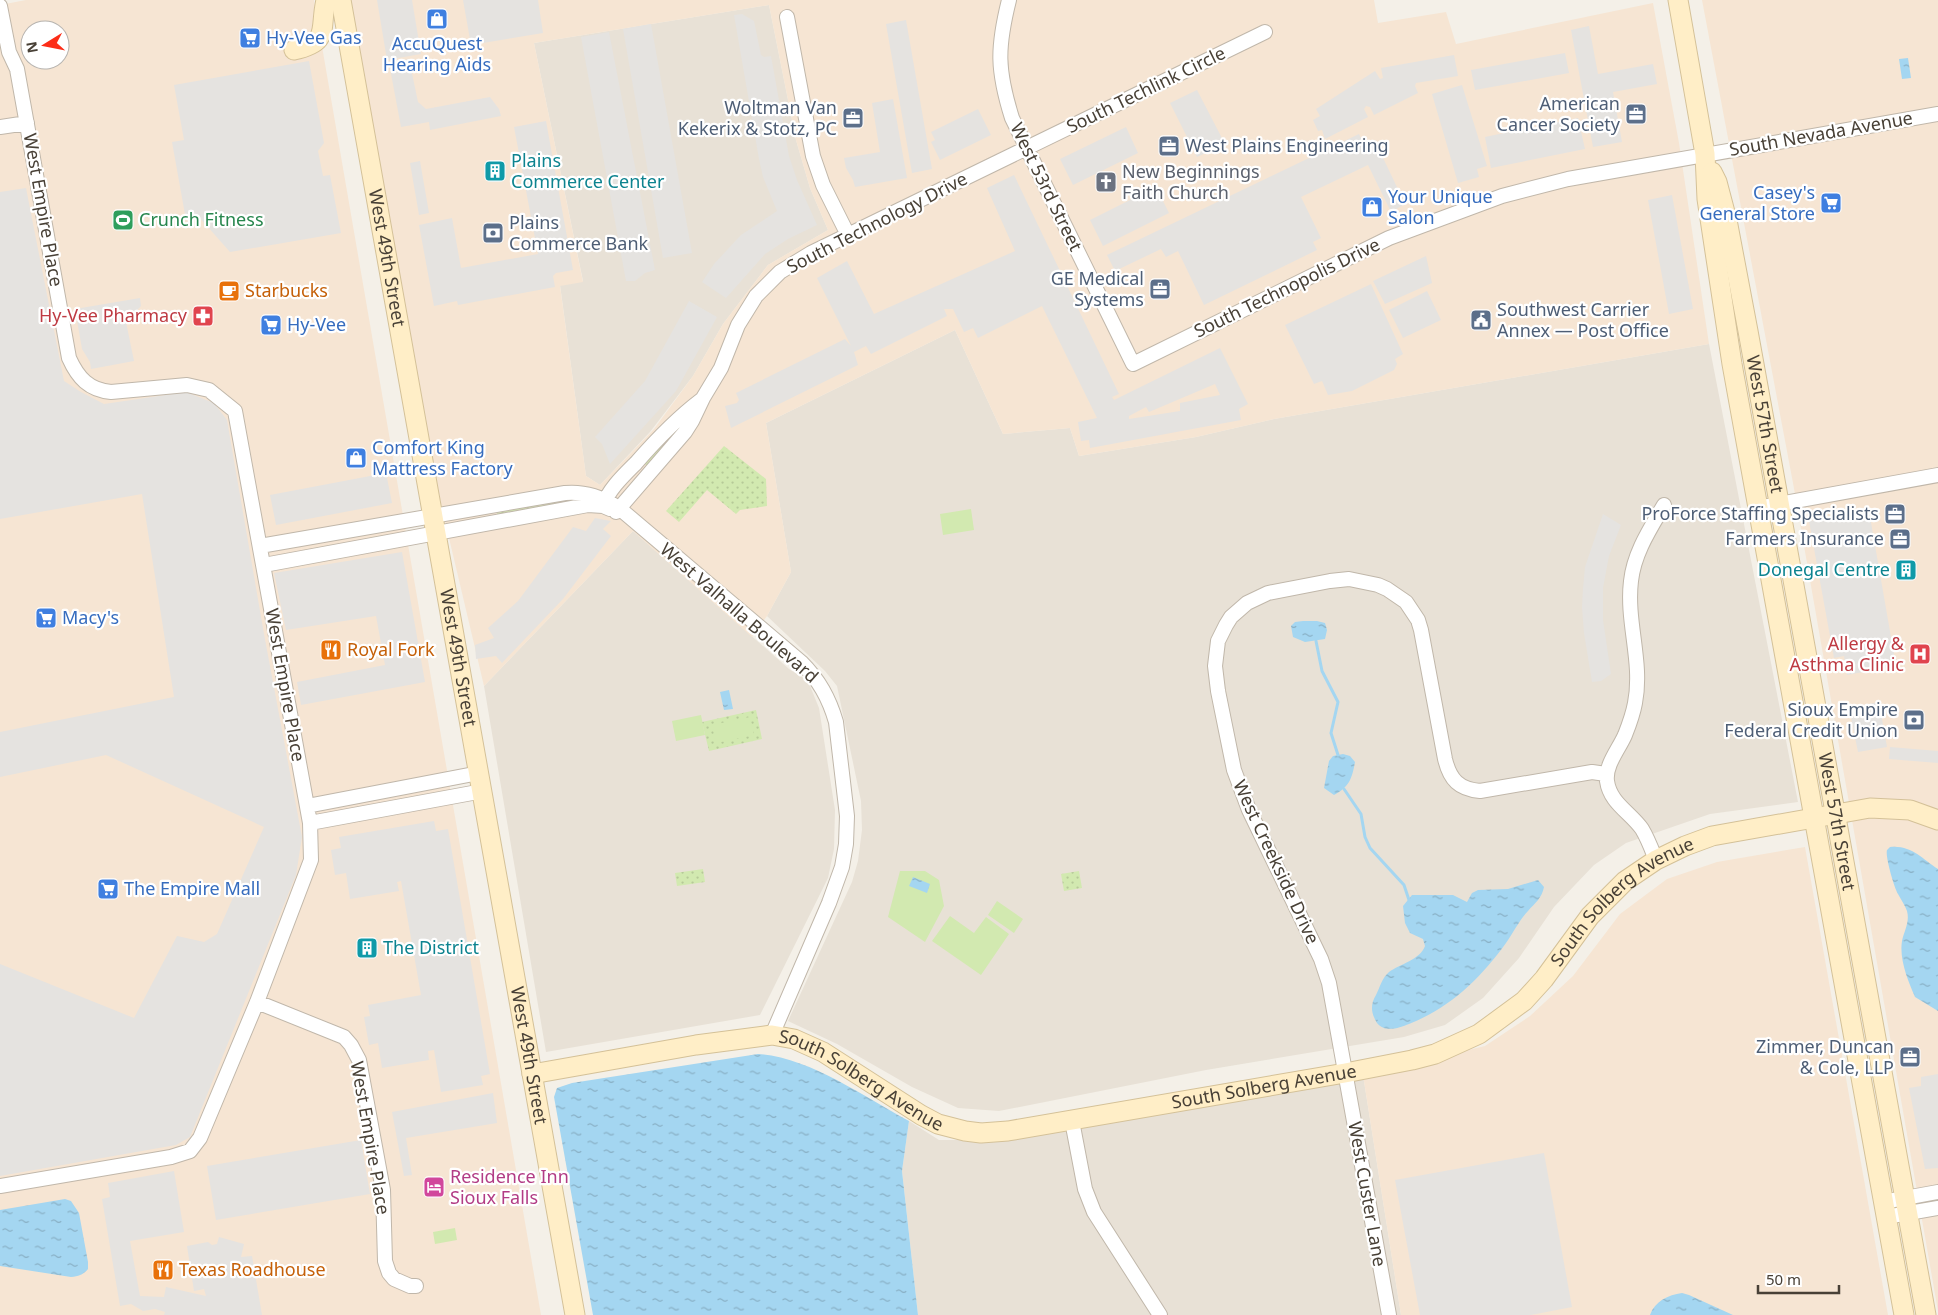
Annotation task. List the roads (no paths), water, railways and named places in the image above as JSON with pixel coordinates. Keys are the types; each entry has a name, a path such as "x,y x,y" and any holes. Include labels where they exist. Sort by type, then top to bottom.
{"main road":[{"path":"294,50 312,46 318,41 321,35 326,0"},
{"name":"West 49th Street","path":"340,0 575,1315"},
{"name":"West 57th Street","path":"1678,0 1705,154 1707,199 1715,257 1757,508 1904,1315"},
{"name":"West 57th Street","path":"1705,154 1717,182 1727,220 1926,1315"},
{"name":"South Solberg Avenue","path":"532,1074 696,1045 772,1035 794,1039 823,1052 921,1115 949,1127 981,1133 1008,1131 1072,1121 1345,1073 1420,1058 1456,1045 1479,1034 1524,1000 1544,979 1590,916 1625,881 1656,860 1685,846 1712,836 1870,808 1897,808 1920,813 1938,820"}],"street":[{"name":"West Empire Place","path":"9,0 18,55 17,70"},
{"name":"West 53rd Street","path":"1009,0 1000,44 1000,63 1003,89 1010,110 1026,148 1133,364"},
{"name":"West Empire Place","path":"0,6 9,52 17,70 69,358 73,366 85,383 102,391 111,392 187,385 209,390 235,412 310,823 311,860 257,1002 200,1138 190,1152 0,1186"},
{"path":"787,17 812,156 823,185 848,235"},
{"name":"South Techlink Circle","path":"1026,148 1265,32"},
{"name":"South Nevada Avenue","path":"1705,154 1938,114"},
{"name":"West Empire Place","path":"0,128 27,123"},
{"name":"South Technology Drive","path":"621,512 684,432 721,368 747,310 762,290 780,272 848,235 1026,148"},
{"name":"South Technopolis Drive","path":"1133,364 1390,238 1469,207 1566,179 1705,154"},
{"name":"South Technology Drive","path":"604,503 622,477 672,424 703,398"},
{"path":"1757,508 1938,476"},
{"name":"West Valhalla Boulevard","path":"435,526 565,493 586,493 621,512 801,662 820,684 836,722 846,802 846,844 842,867 829,903 772,1035"},
{"path":"1656,860 1641,828 1620,808 1611,794 1606,774 1628,726 1637,691 1637,664 1630,605 1632,574 1642,544 1664,505"},
{"path":"260,546 435,526"},
{"path":"264,565 435,526"},
{"name":"West Creekside Drive","path":"1345,1073 1332,997 1321,959 1249,810 1231,758 1215,666 1218,641 1231,617 1247,603 1268,593 1339,580 1359,580 1388,589 1406,602 1418,620 1445,759 1450,775 1455,781 1474,790 1489,790 1592,772 1606,774"},
{"path":"307,806 481,782"},
{"path":"310,823 481,782"},
{"name":"West Empire Place","path":"257,1002 344,1037 351,1045 358,1060 383,1190 386,1261 389,1273 394,1279 410,1286 416,1286"},
{"name":"West Custer Lane","path":"1345,1073 1389,1315"},
{"path":"1072,1121 1085,1189 1094,1212 1160,1315"},
{"path":"1907,1206 1938,1192"},
{"path":"1885,1210 1907,1206 1938,1208"}],"water":[{"path":"1908,58 1911,78 1902,79 1899,59"},
{"path":"1295,622 1325,623 1327,630 1325,639 1305,642 1293,637 1291,626"},
{"path":"729,690 733,709 724,710 720,692"},
{"path":"1343,754 1350,756 1355,762 1354,768 1346,786 1334,795 1324,788 1329,761 1333,756"},
{"path":"1890,847 1911,850 1938,869 1938,1011 1915,997 1905,970 1901,948 1908,915 1890,872 1887,850"},
{"path":"913,877 930,884 927,893 909,886"},
{"path":"1538,880 1544,887 1540,897 1522,918 1496,956 1464,991 1438,1009 1405,1026 1388,1029 1377,1023 1373,1016 1372,1006 1385,977 1389,972 1419,955 1425,946 1423,939 1410,933 1405,923 1403,906 1412,895 1453,895 1467,902 1472,893 1478,890 1508,889"},
{"path":"758,1054 797,1062 816,1070 909,1121 902,1171 918,1315 593,1315 554,1097 557,1088 572,1083"},
{"path":"65,1199 71,1201 79,1213 88,1269 81,1275 71,1277 0,1266 0,1210"},
{"path":"1682,1293 1733,1315 1650,1315 1659,1302 1672,1295"}],"waterway":[{"path":"1316,641 1322,671 1338,702 1331,733 1338,755"},
{"path":"1344,789 1361,814 1365,837 1370,848 1404,885 1409,900"}],"place":[{"name":"AccuQuest Hearing Aids","path":"437,19"},
{"name":"Hy-Vee Gas","path":"250,38"},
{"name":"American Cancer Society","path":"1636,114"},
{"name":"Woltman Van Kekerix & Stotz, PC","path":"853,118"},
{"name":"West Plains Engineering","path":"1169,146"},
{"name":"Plains Commerce Center","path":"495,171"},
{"name":"New Beginnings Faith Church","path":"1106,182"},
{"name":"Casey's General Store","path":"1831,203"},
{"name":"Your Unique Salon","path":"1372,207"},
{"name":"Crunch Fitness","path":"123,220"},
{"name":"Plains Commerce Bank","path":"493,233"},
{"name":"GE Medical Systems","path":"1160,289"},
{"name":"Starbucks","path":"229,291"},
{"name":"Hy-Vee Pharmacy","path":"203,316"},
{"name":"Southwest Carrier Annex — Post Office","path":"1481,320"},
{"name":"Hy-Vee","path":"271,325"},
{"name":"Comfort King Mattress Factory","path":"356,458"},
{"name":"ProForce Staffing Specialists","path":"1895,514"},
{"name":"Farmers Insurance","path":"1900,539"},
{"name":"Donegal Centre","path":"1906,570"},
{"name":"Macy's","path":"46,618"},
{"name":"Royal Fork","path":"331,650"},
{"name":"Allergy & Asthma Clinic","path":"1920,654"},
{"name":"Sioux Empire Federal Credit Union","path":"1914,720"},
{"name":"The Empire Mall","path":"108,889"},
{"name":"The District","path":"367,948"},
{"name":"Zimmer, Duncan & Cole, LLP","path":"1910,1057"},
{"name":"Residence Inn Sioux Falls","path":"434,1187"},
{"name":"Texas Roadhouse","path":"163,1270"}]}
